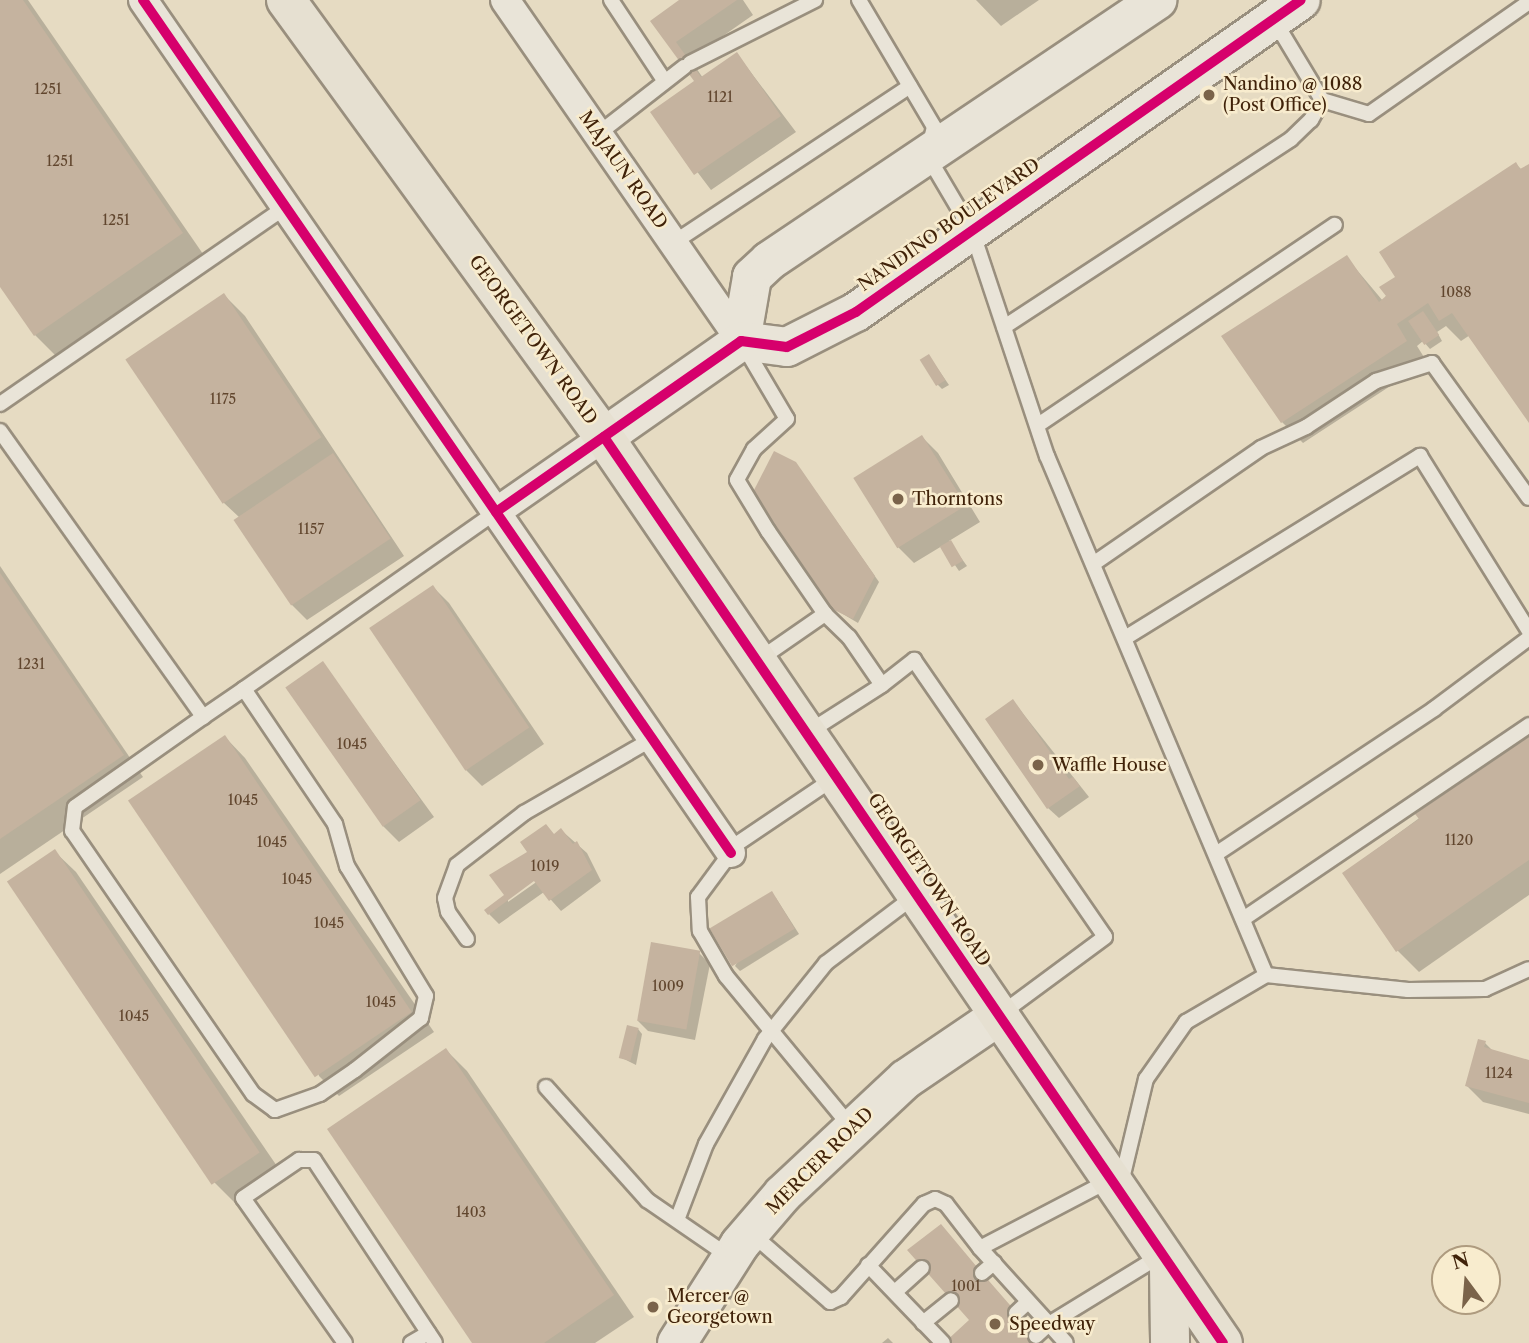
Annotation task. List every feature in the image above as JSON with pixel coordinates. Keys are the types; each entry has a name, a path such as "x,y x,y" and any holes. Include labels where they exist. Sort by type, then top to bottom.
{"main road":[{"name":"GEORGETOWN ROAD","path":"286,0 604,437 1000,1015 1164,1262 1223,1343"},
{"path":"1164,1262 1170,1343"}],"street":[{"path":"143,0 731,853"},
{"name":"MAJAUN ROAD","path":"505,0 741,341"},
{"path":"496,512 741,341 752,276 1157,0"},
{"name":"NANDINO BOULEVARD","path":"741,341 787,348 818,335 972,231 1288,7"},
{"name":"MERCER ROAD","path":"677,1343 741,1245 851,1127 906,1079 1000,1015"}],"lane":[{"path":"611,0 664,80"},
{"path":"598,134 664,80 687,65 815,0"},
{"path":"859,0 934,127 927,155 972,231 1038,425 1093,564 1266,975"},
{"path":"1322,100 1369,114 1529,2"},
{"path":"1004,327 1291,139 1311,120 1322,100 1288,7"},
{"path":"673,243 910,86"},
{"path":"0,404 286,207"},
{"path":"1038,425 1335,225"},
{"path":"741,341 787,419 754,449 737,480 825,614 849,637 882,685"},
{"path":"1093,564 1261,448 1306,427 1376,381 1432,363 1529,498"},
{"path":"0,431 204,717"},
{"path":"1125,638 1420,456 1529,631"},
{"path":"243,689 335,824 346,866 426,996 421,1018 355,1070 320,1094 275,1111 253,1094 72,831 75,807 204,717 243,689 496,512"},
{"path":"757,661 825,614"},
{"path":"1216,854 1434,709 1529,638"},
{"path":"807,733 882,685 914,660 1105,937 1000,1015"},
{"path":"1243,919 1529,725"},
{"path":"467,939 448,912 445,898 457,865 524,813 653,739"},
{"path":"837,776 738,843 698,897 700,931 726,976 769,1033 851,1127"},
{"path":"677,1220 706,1144 769,1033 826,964 917,894"},
{"path":"980,1248 1114,1186 1146,1079 1186,1022 1266,975 1408,990 1485,989 1529,969"},
{"path":"546,1087 647,1200 677,1220 741,1245 830,1302 841,1297 923,1204 935,1199 946,1205 960,1236 980,1248 1066,1343"},
{"path":"345,1343 243,1198 299,1160 314,1160 431,1338 411,1343"},
{"path":"1036,1336 1049,1324 1164,1262"},
{"path":"982,1273 994,1263"},
{"path":"867,1265 943,1343"},
{"path":"895,1292 922,1268"},
{"path":"923,1323 951,1300"},
{"path":"1016,1313 1028,1302"}],"building":[{"path":"0,0 23,0 183,233 34,336 0,287"},
{"path":"679,0 737,0 676,42 701,77 737,52 781,116 694,175 650,112 694,81 650,21"},
{"path":"1516,162 1520,169 1529,164 1529,423 1452,313 1439,321 1428,303 1397,324 1407,341 1281,423 1221,336 1347,255 1379,302 1386,296 1379,287 1395,277 1379,252"},
{"path":"224,293 321,437 223,504 125,360"},
{"path":"1423,311 1439,335 1424,345 1408,321"},
{"path":"929,354 945,380 936,386 920,360"},
{"path":"922,435 966,505 897,548 853,478"},
{"path":"774,451 796,462 875,576 853,619 830,608 751,496"},
{"path":"333,453 391,538 291,605 234,520"},
{"path":"951,540 963,561 952,567 940,546"},
{"path":"0,573 124,755 0,839"},
{"path":"433,585 529,728 465,771 369,628"},
{"path":"323,661 421,800 383,827 285,687"},
{"name":"Waffle House","path":"1013,699 1069,779 1073,777 1080,786 1047,809 985,719"},
{"path":"225,735 412,1012 315,1077 128,800"},
{"path":"1529,735 1529,860 1396,952 1342,873 1419,819 1415,814"},
{"path":"546,824 554,834 561,828 573,844 577,841 592,870 549,901 534,881 488,915 484,910 504,895 489,875 527,852 520,842"},
{"path":"55,849 260,1152 212,1185 7,881"},
{"path":"772,891 795,929 732,966 709,929"},
{"path":"651,942 700,951 686,1029 637,1021"},
{"path":"627,1025 639,1028 630,1061 619,1058"},
{"path":"1478,1039 1486,1041 1484,1047 1529,1060 1529,1103 1465,1086"},
{"path":"446,1048 614,1295 544,1343 472,1343 327,1129"},
{"path":"941,1224 1043,1343 944,1343 969,1320 907,1250"}],"cycle path":[{"path":"143,0 731,853"},
{"path":"496,512 741,341 787,347 856,312 1301,0"},
{"path":"604,437 1223,1343"}],"place":[{"name":"Nandino @ 1088 (Post Office)","path":"1209,95"},
{"name":"Thorntons","path":"898,499"},
{"name":"Waffle House","path":"1038,765"},
{"name":"Mercer @ Georgetown","path":"653,1307"},
{"name":"Speedway","path":"995,1324"}]}
